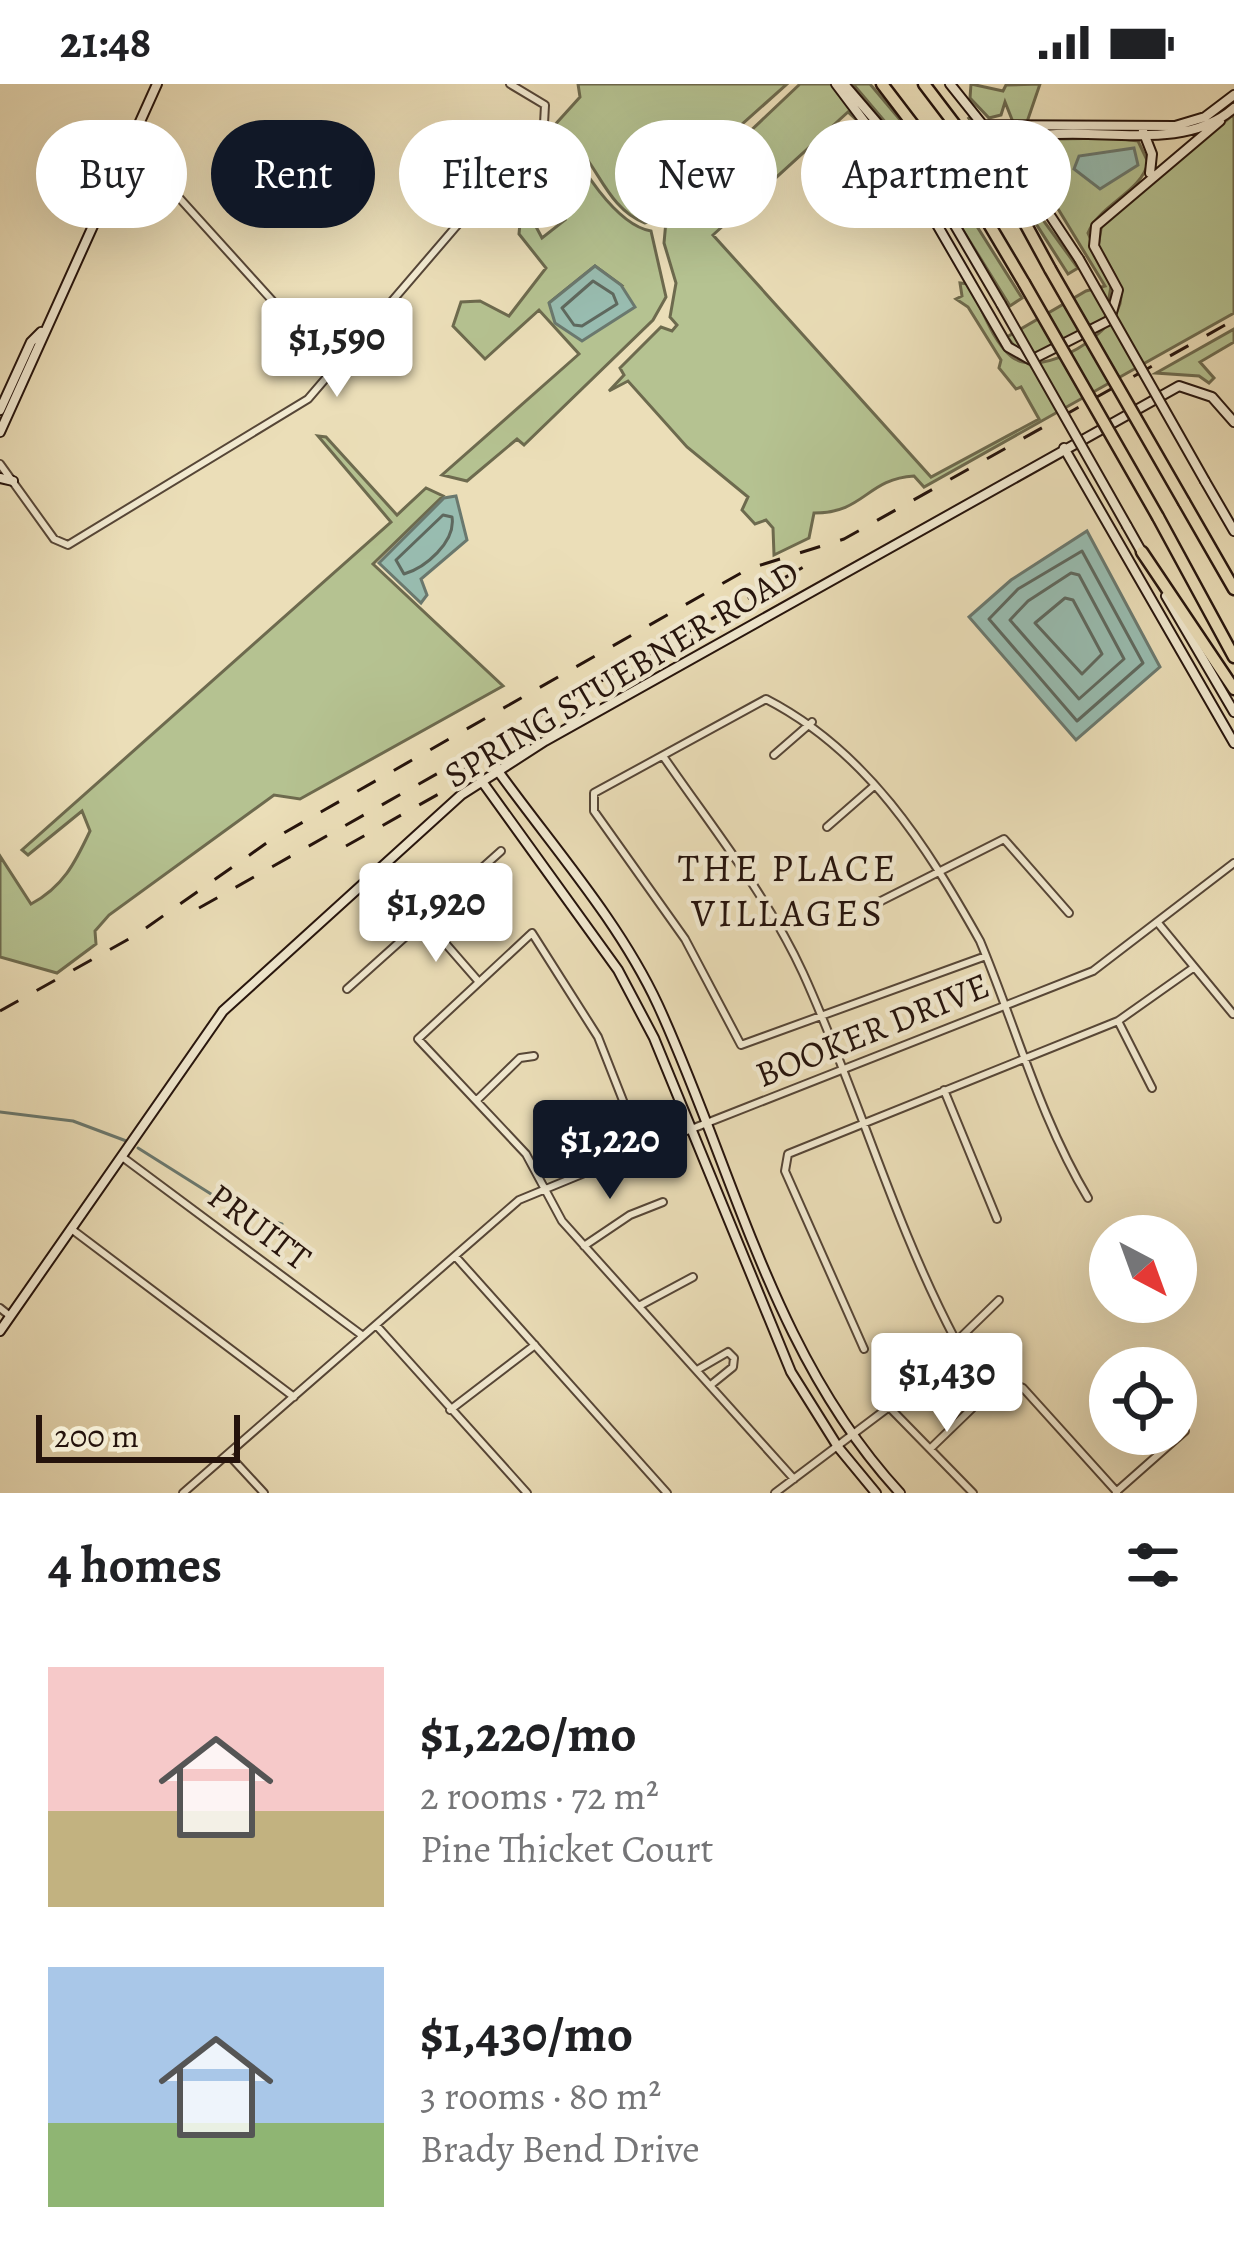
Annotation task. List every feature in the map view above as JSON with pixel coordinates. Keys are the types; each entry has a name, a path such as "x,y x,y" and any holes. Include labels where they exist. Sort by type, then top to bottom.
{"highway":[{"path":"882,84 989,224 1234,657"},
{"path":"924,84 1013,201 1234,589"},
{"path":"1142,552 1234,689"}],"main road":[{"path":"140,120 157,84"},
{"path":"840,84 914,186 1000,336 1021,358 1043,358 1110,320 1118,290 1094,246 1093,232 1146,180 1234,108"},
{"path":"840,84 933,188 1234,712"},
{"path":"950,84 981,120"},
{"path":"1071,134 1187,125 1234,95"},
{"path":"1071,128 1187,132 1220,121"},
{"path":"1142,130 1153,165 1146,180"},
{"path":"1,406 90,228"},
{"path":"1059,228 1234,531"},
{"path":"0,432 40,347 42,331"},
{"name":"SPRING STUEBNER ROAD","path":"0,1331 234,999 482,780 1179,386 1212,397 1234,422"},
{"path":"1064,448 1234,743"},
{"path":"0,478 13,481"},
{"path":"498,770 654,998 806,1363 852,1436 900,1493"},
{"path":"482,780 570,900 654,1038 790,1372 838,1447 876,1493"},
{"path":"570,900 583,890"},
{"path":"637,1008 654,998"},
{"path":"756,1289 770,1284"}],"street":[{"path":"0,464 54,539 68,544 287,414 336,371 548,119 545,105 510,84"},
{"path":"187,206 336,371"},
{"path":"986,956 741,1045 685,939 594,811 592,800 766,699 812,722 844,749 941,873 986,956 1055,1139 1088,1198"},
{"path":"774,754 812,722"},
{"path":"663,756 769,911 843,1069 914,1260 955,1339"},
{"path":"827,827 874,785"},
{"path":"873,905 1004,839 1070,913"},
{"path":"347,989 501,851"},
{"name":"BOOKER DRIVE","path":"183,1493 518,1200 543,1186 1094,971 1234,862"},
{"path":"425,920 479,982"},
{"path":"1159,923 1233,1014"},
{"path":"642,1149 598,1036 532,933 418,1039 526,1154 562,1222 794,1479"},
{"path":"864,1349 784,1162 797,1149 1118,1022 1193,968"},
{"path":"1118,1022 1152,1088"},
{"path":"476,1101 520,1058 534,1056"},
{"path":"944,1090 997,1219"},
{"name":"PRUITT","path":"125,1159 363,1336"},
{"path":"584,1246 630,1215 662,1202"},
{"path":"74,1231 294,1396"},
{"path":"455,1256 667,1493"},
{"path":"639,1306 693,1277"},
{"path":"775,1493 889,1407 1000,1300"},
{"path":"0,1308 10,1316"},
{"path":"376,1325 527,1493"},
{"path":"449,1410 535,1345"},
{"path":"697,1370 719,1352 734,1358 733,1367 712,1384"},
{"path":"931,1448 994,1387 1008,1381 1023,1388 1116,1492 1158,1455"},
{"path":"889,1407 974,1493"},
{"path":"228,1454 264,1493"}],"green space":[{"path":"578,84 787,84 747,120 615,120 615,200 591,166 591,120 559,120 580,97"},
{"path":"800,84 832,84 859,120 848,112 839,120 801,120 801,155 777,177 777,120 762,120"},
{"path":"853,84 870,84 900,120 883,120"},
{"path":"971,84 1003,91 1006,85 1040,84 1028,120 1012,120 1005,102 1001,115 989,118 970,98"},
{"path":"1234,114 1234,313 924,487 914,476 898,478 844,508 814,513 809,538 774,555 773,528 766,520 755,524 742,510 748,497 687,447 628,381 609,391 624,375 620,368 661,327 672,331 677,325 670,317 676,283 664,243 665,228 721,228 713,235 931,477 1039,419 1021,387 1016,389 999,368 1001,360 968,307 956,299 962,296 960,283 969,284 993,333 1012,357 1042,362 1077,349 1108,324 1121,297 1116,277 1098,247 1102,223"},
{"path":"1071,139 1138,141 1148,162 1138,182 1088,233 1111,286 1106,317 1040,356 1020,353 1007,337 1086,291 1105,286 1070,228"},
{"path":"591,180 615,209 615,228 651,231 666,297 653,320 524,445 517,439 467,481 442,475 579,354 539,310 485,359 453,326 461,302 480,301 509,316 546,268 519,234 520,228 537,228 542,238 555,228 591,228","holes":["595,266 621,285 549,303"]},
{"path":"962,228 978,228 1022,298 1010,306"},
{"path":"1039,228 1049,228 1078,268 1068,274"},
{"path":"1234,329 1234,342 1200,362 1214,378 1209,383 1199,376 1156,373"},
{"path":"318,436 326,437 397,515 426,488 443,496 373,564 503,686 300,799 274,795 109,915 95,931 96,944 57,973 0,957 0,856 31,904 52,890 90,831 82,811 28,855 22,850 391,522"}],"water":[{"path":"1134,148 1138,165 1100,189 1074,169 1079,156"},
{"path":"595,266 621,285 635,307 582,341 555,323 549,303"},
{"path":"456,496 467,540 421,579 427,595 421,603 379,563 444,498"},
{"path":"1087,531 1160,667 1076,740 969,617 1011,580"}],"waterway":[{"path":"0,1112 73,1121 129,1142"},
{"path":"138,1148 238,1211 282,1224"}],"railway":[{"path":"0,1011 136,935 268,842 748,569 844,539 1234,320"},
{"path":"199,908 816,560"},
{"path":"346,846 444,791 467,767"}],"district":[{"name":"THE PLACE VILLAGES","path":"788,890"}]}
